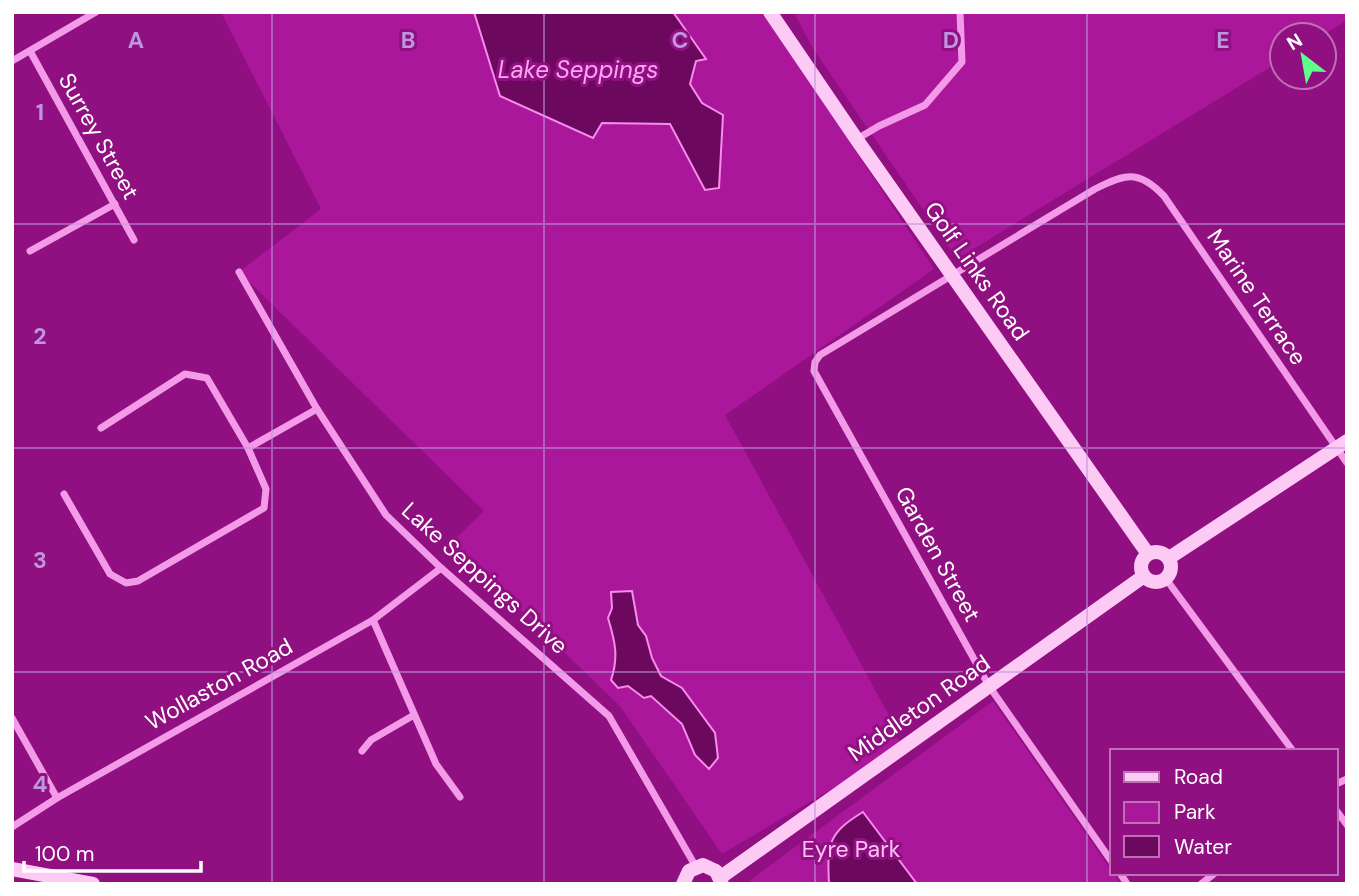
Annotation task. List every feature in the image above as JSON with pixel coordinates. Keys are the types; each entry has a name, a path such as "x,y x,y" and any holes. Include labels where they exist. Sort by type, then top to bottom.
{"main road":[{"name":"Golf Links Road","path":"770,12 1149,554"},
{"path":"1169,558 1342,444"},
{"path":"1159,552 1169,558 1171,569 1166,579 1154,582 1144,576 1141,564 1149,554 1159,552"},
{"name":"Middleton Road","path":"722,880 1144,576"},
{"path":"683,884 690,871 696,867 710,867 722,880"},
{"path":"12,869 93,884"}],"street":[{"path":"12,61 96,12"},
{"path":"857,140 879,126 925,106 962,62 960,12"},
{"name":"Surrey Street","path":"30,51 134,240"},
{"name":"Marine Terrace","path":"953,276 1119,177 1136,176 1150,181 1164,196 1342,444 1347,463"},
{"path":"30,251 115,204"},
{"name":"Lake Seppings Drive","path":"239,272 317,409 386,514 440,568 609,716 696,867"},
{"name":"Garden Street","path":"953,276 820,355 815,362 814,371 989,686 1110,859"},
{"path":"64,494 110,574 126,583 138,581 264,508 266,489 248,449 207,378 185,374 101,428"},
{"path":"248,449 317,409"},
{"name":"Wollaston Road","path":"12,827 57,798 373,620 440,568"},
{"path":"1166,579 1292,749"},
{"path":"373,620 436,764 460,797"},
{"path":"362,751 371,740 389,727 414,715"},
{"path":"12,718 57,798"}],"green space":[{"path":"221,12 763,12 934,269 725,415 898,732 895,735 903,747 722,854 620,706 451,543 484,511 239,272 321,209"},
{"path":"794,12 1347,12 1347,20 1338,26 1338,21 1268,21 1268,69 957,259 812,47"},
{"name":"Eyre Park","path":"993,701 1110,868 1110,875 1115,875 1121,884 745,884"}],"water":[{"name":"Lake Seppings","path":"474,12 673,12 706,59 696,61 690,84 702,103 723,115 719,188 705,190 670,124 602,123 593,138 500,96"},
{"path":"632,591 638,625 646,636 652,658 661,676 682,688 715,733 718,758 709,769 695,755 682,724 651,696 644,698 628,686 618,688 611,680 615,656 608,618 612,608 611,592"},
{"path":"863,812 917,884 829,884 832,841 843,826"}]}
